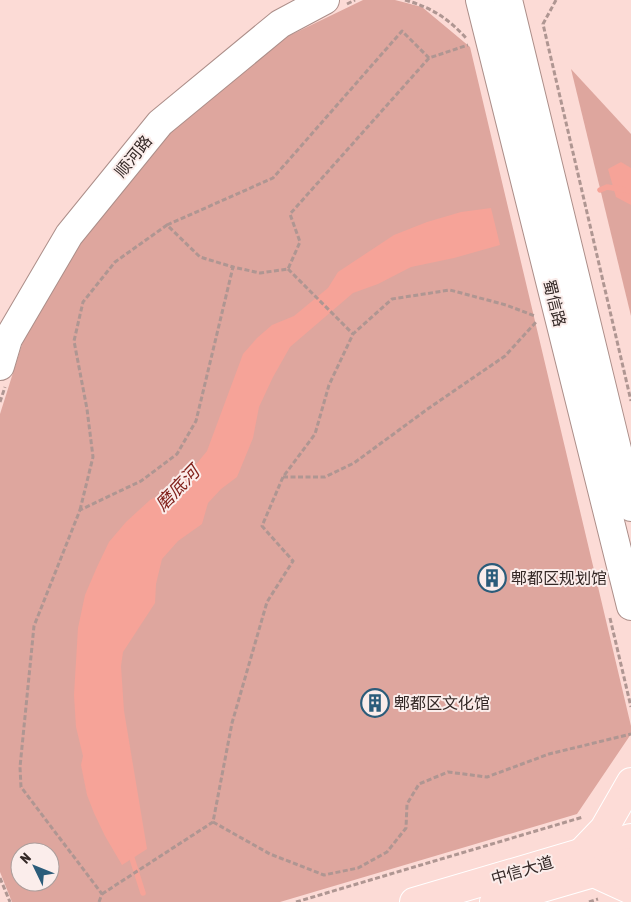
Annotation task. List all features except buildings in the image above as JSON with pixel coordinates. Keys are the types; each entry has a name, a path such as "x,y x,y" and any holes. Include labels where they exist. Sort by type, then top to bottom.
{"main road":[{"name":"顺河路","path":"0,366 8,339 69,235 160,123 280,24 325,0"},
{"name":"蜀信路","path":"480,0 631,606"},
{"name":"蜀信路","path":"508,0 631,507"},
{"path":"631,782 604,829 588,863 631,890"},
{"name":"中信大道","path":"494,902 588,863 631,838"},
{"name":"中信大道","path":"414,902 588,863 631,862"}],"path":[{"path":"288,269 300,242 290,214 429,58 472,44 453,24 422,5 405,0"},
{"path":"556,0 543,24 631,401"},
{"path":"516,32 543,24"},
{"path":"102,894 21,787 20,767 34,626 80,510 93,457 87,410 74,341 82,302 115,262 168,225 273,178 402,31 429,58"},
{"path":"168,225 200,257 260,273 288,269"},
{"path":"80,510 141,481 178,454 196,421 233,267"},
{"path":"288,269 353,334"},
{"path":"99,902 102,894 213,822 232,723 267,602 293,561 262,526 283,477 315,434 329,385 353,334 392,299 450,290 540,318 505,356 429,408 354,463 325,478 283,477"},
{"path":"213,822 270,854 324,875 358,868 387,852 406,828 407,804 419,784 448,772 487,777 550,754 631,734"},
{"path":"296,902 588,815"},
{"path":"0,878 10,902"}],"shaded area":[{"path":"363,0 395,0 422,7 470,47 631,726 631,734 577,814 280,902 12,902 0,872 0,414 24,338 78,241 170,128 272,44"},
{"path":"571,69 631,134 631,316"}],"water":[{"path":"621,162 631,168 631,205 616,197 608,169"},
{"path":"491,208 500,245 454,258 411,267 378,284 353,293 290,347 259,407 253,438 237,477 221,489 208,503 202,524 178,541 162,559 156,584 155,603 123,652 121,666 124,711 147,849 122,865 105,836 87,795 81,765 83,756 76,727 74,695 78,628 85,595 109,542 126,522 150,500 179,481 207,451 243,354 257,338 272,325 294,316 328,288 338,272 394,235 427,222 461,212"}],"waterway":[{"name":"磨底河","path":"600,190 607,187 631,191"},
{"name":"磨底河","path":"130,852 143,893"}],"place":[{"name":"郫都区规划馆","path":"492,578"},
{"name":"郫都区文化馆","path":"375,703"}]}
